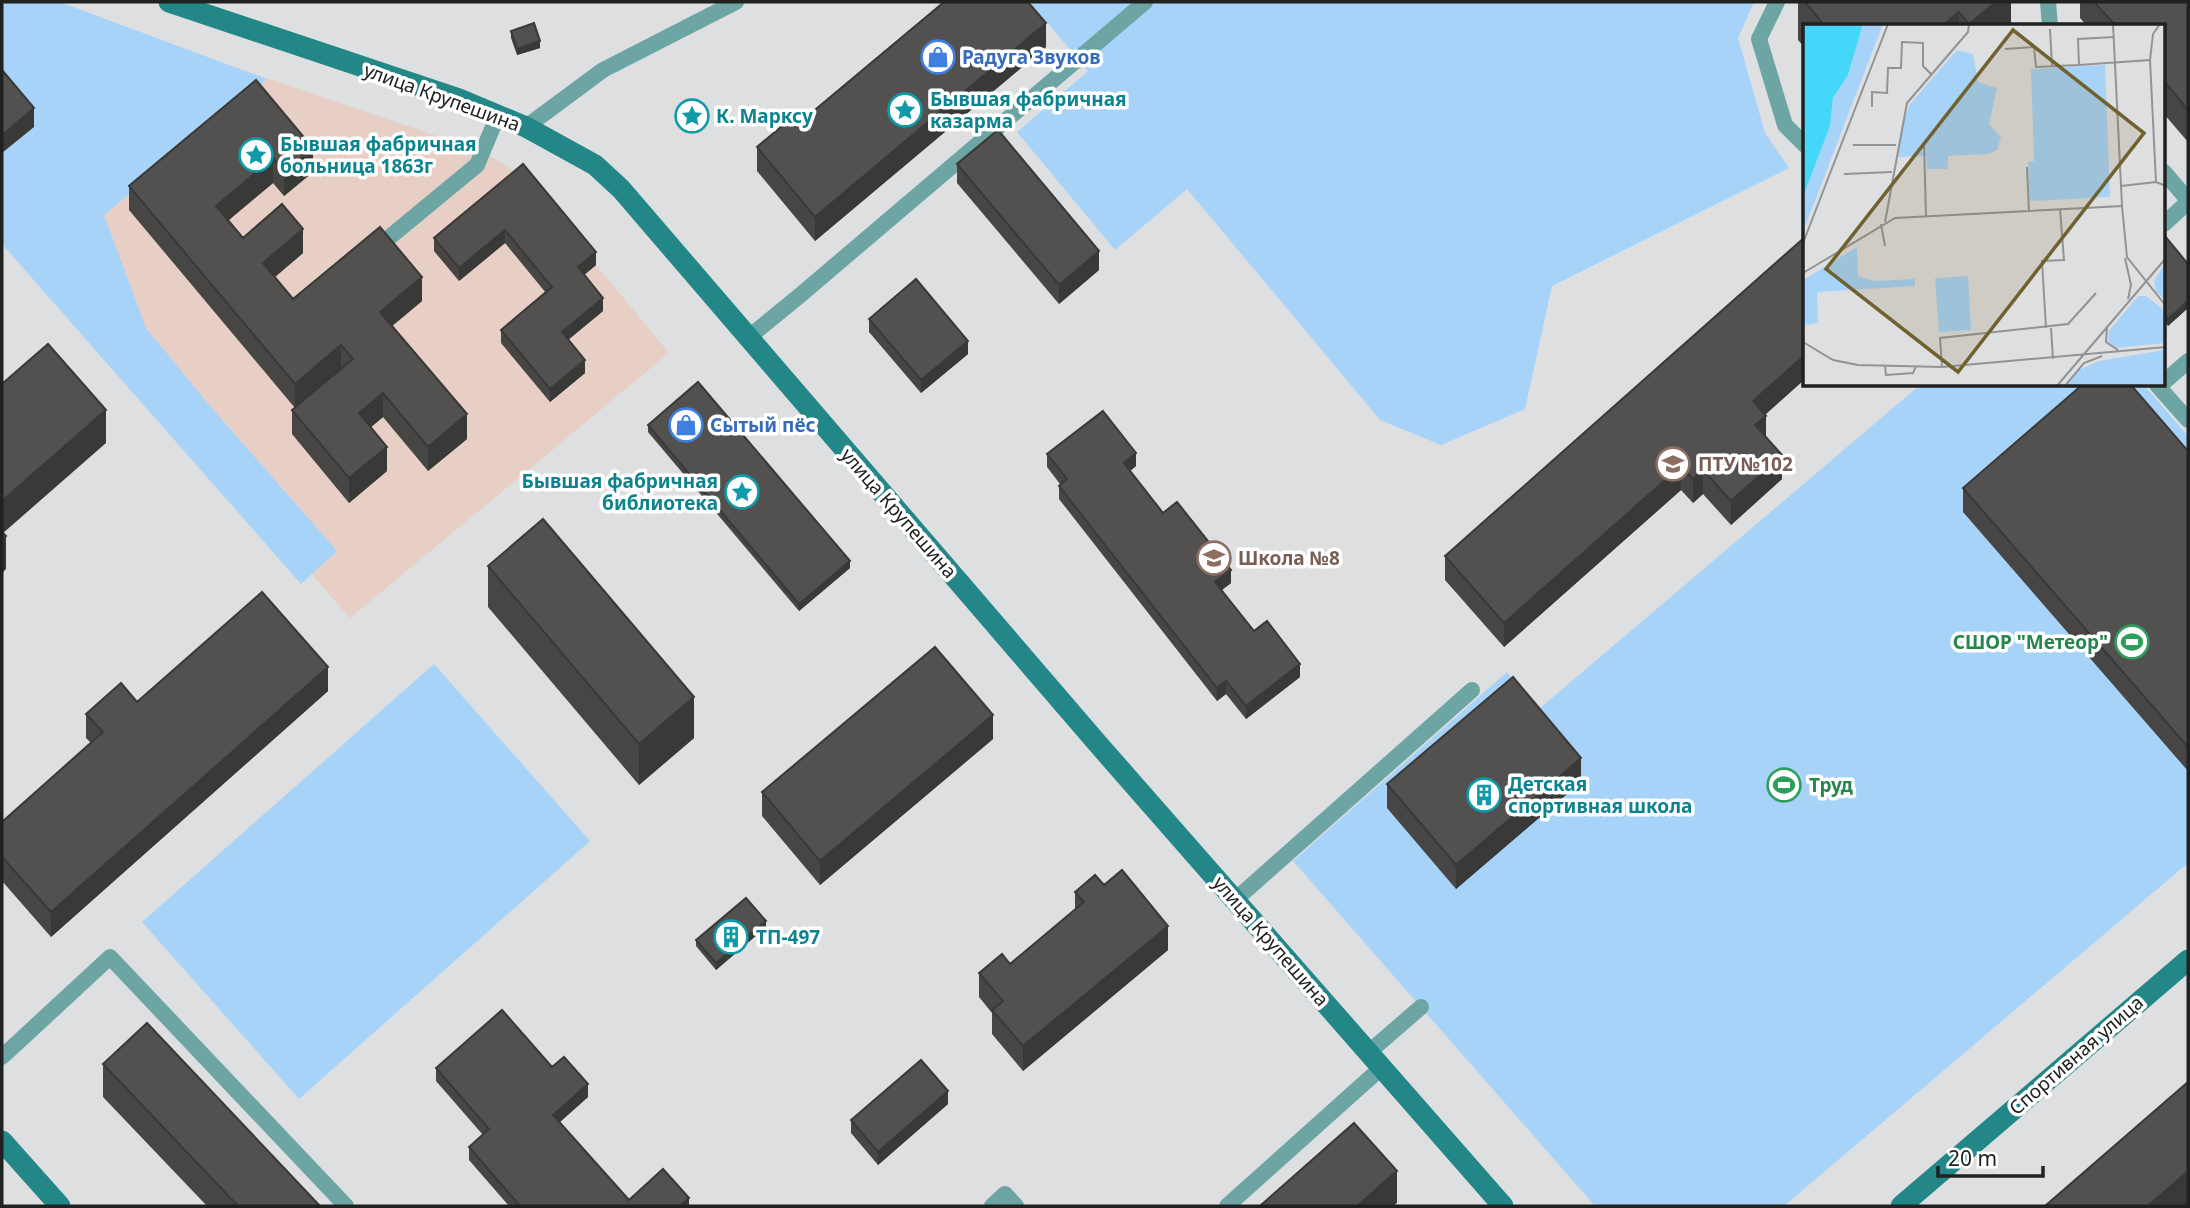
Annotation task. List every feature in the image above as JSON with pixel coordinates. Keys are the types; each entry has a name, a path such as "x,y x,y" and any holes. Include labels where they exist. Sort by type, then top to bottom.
{"main road":[{"name":"улица Крупешина","path":"169,2 459,99 498,115 595,165 621,188 1006,637 1503,1206"},
{"name":"Спортивная улица","path":"1901,1206 2188,960"},
{"path":"2,1141 60,1206"}],"lane":[{"path":"526,128 603,70 736,2"},
{"path":"748,337 1145,2"},
{"path":"1777,2 1759,39 1785,125 1803,143"},
{"path":"2048,2 2050,24"},
{"path":"391,236 477,165 498,115"},
{"path":"2166,174 2188,201 2166,222"},
{"path":"2166,380 2188,361"},
{"path":"2162,387 2188,420"},
{"path":"1235,900 1472,690"},
{"path":"2,1057 110,957 346,1206"},
{"path":"1227,1206 1375,1060 1421,1007"},
{"path":"992,1206 1005,1194 1016,1206"}],"shaded area":[{"path":"2,2 60,2 267,79 104,215 146,328 210,406 337,551 301,584 2,244"},
{"path":"1030,2 1754,2 1738,38 1765,133 1789,168 1552,286 1525,409 1441,445 1380,420 1187,189 1115,250 1017,132 1088,71"},
{"path":"234,67 484,152 523,177 669,353 350,618 21,242"},
{"name":"Труд","path":"1918,387 2146,387 2188,436 2188,863 1784,1206 1595,1206 1293,861 1507,672 1539,709"},
{"path":"434,664 590,841 299,1099 142,922"}],"building":[{"path":"944,2 1028,2 1046,23 815,217 757,147 799,112 804,119"},
{"path":"1805,2 1996,2 1969,24 1959,12 1944,24 1823,24"},
{"path":"2094,2 2188,2 2188,110 2166,83 2166,24 2114,24"},
{"path":"534,23 540,41 517,49 511,31"},
{"path":"2,70 34,108 2,135"},
{"path":"256,80 313,148 284,172 273,158 216,206 243,238 282,204 303,229 263,263 293,299 380,227 422,277 380,312 467,414 428,447 383,393 359,413 387,447 349,478 292,410 353,359 341,345 295,384 129,186"},
{"path":"998,130 1099,251 1059,285 957,164"},
{"path":"523,164 596,252 578,267 603,298 562,332 585,360 550,389 501,330 552,287 505,230 459,268 434,238"},
{"path":"2166,237 2188,264 2188,301 2168,319"},
{"name":"ПТУ №102","path":"1803,239 1803,357 1753,401 1766,416 1755,425 1782,455 1731,501 1703,470 1693,479 1681,466 1504,623 1445,556"},
{"path":"916,279 968,341 921,380 869,319"},
{"path":"48,344 106,410 2,501 2,384"},
{"path":"698,382 850,561 799,604 648,425"},
{"name":"СШОР \"Метеор\"","path":"2080,387 2133,387 2188,451 2188,747 1963,488"},
{"path":"1103,411 1136,453 1124,463 1163,513 1177,502 1231,570 1215,582 1254,631 1267,621 1300,664 1246,706 1226,681 1217,688 1059,486 1067,479 1047,454"},
{"path":"543,519 694,697 639,744 488,566"},
{"path":"262,592 328,667 51,912 2,857 2,822 103,732 86,714 121,683 137,702"},
{"path":"935,647 993,715 820,861 762,792"},
{"name":"Детская спортивная школа","path":"1513,677 1581,758 1456,865 1387,784"},
{"path":"1122,870 1168,926 1023,1046 992,1010 1003,1001 979,973 1002,954 1010,964 1084,902 1075,892 1095,875 1104,885"},
{"name":"ТП-497","path":"746,898 766,921 716,963 696,940"},
{"path":"502,1010 552,1067 564,1057 588,1084 553,1115 629,1200 663,1169 689,1198 680,1206 520,1206 469,1147 489,1129 436,1068"},
{"path":"147,1023 320,1206 238,1206 103,1064"},
{"path":"921,1060 948,1091 878,1152 851,1120"},
{"path":"2188,1082 2188,1171 2148,1206 2045,1206"},
{"path":"1354,1123 1397,1171 1357,1206 1260,1206"}],"place":[{"name":"Радуга Звуков","path":"938,57"},
{"name":"Бывшая фабричная казарма","path":"905,110"},
{"name":"К. Марксу","path":"692,116"},
{"name":"Бывшая фабричная больница 1863г","path":"256,155"},
{"name":"Сытый пёс","path":"686,425"},
{"name":"ПТУ №102","path":"1673,464"},
{"name":"Бывшая фабричная библиотека","path":"742,492"},
{"name":"Школа №8","path":"1214,558"},
{"name":"СШОР \"Метеор\"","path":"2132,642"},
{"name":"Труд","path":"1784,785"},
{"name":"Детская спортивная школа","path":"1484,795"},
{"name":"ТП-497","path":"731,937"}]}
